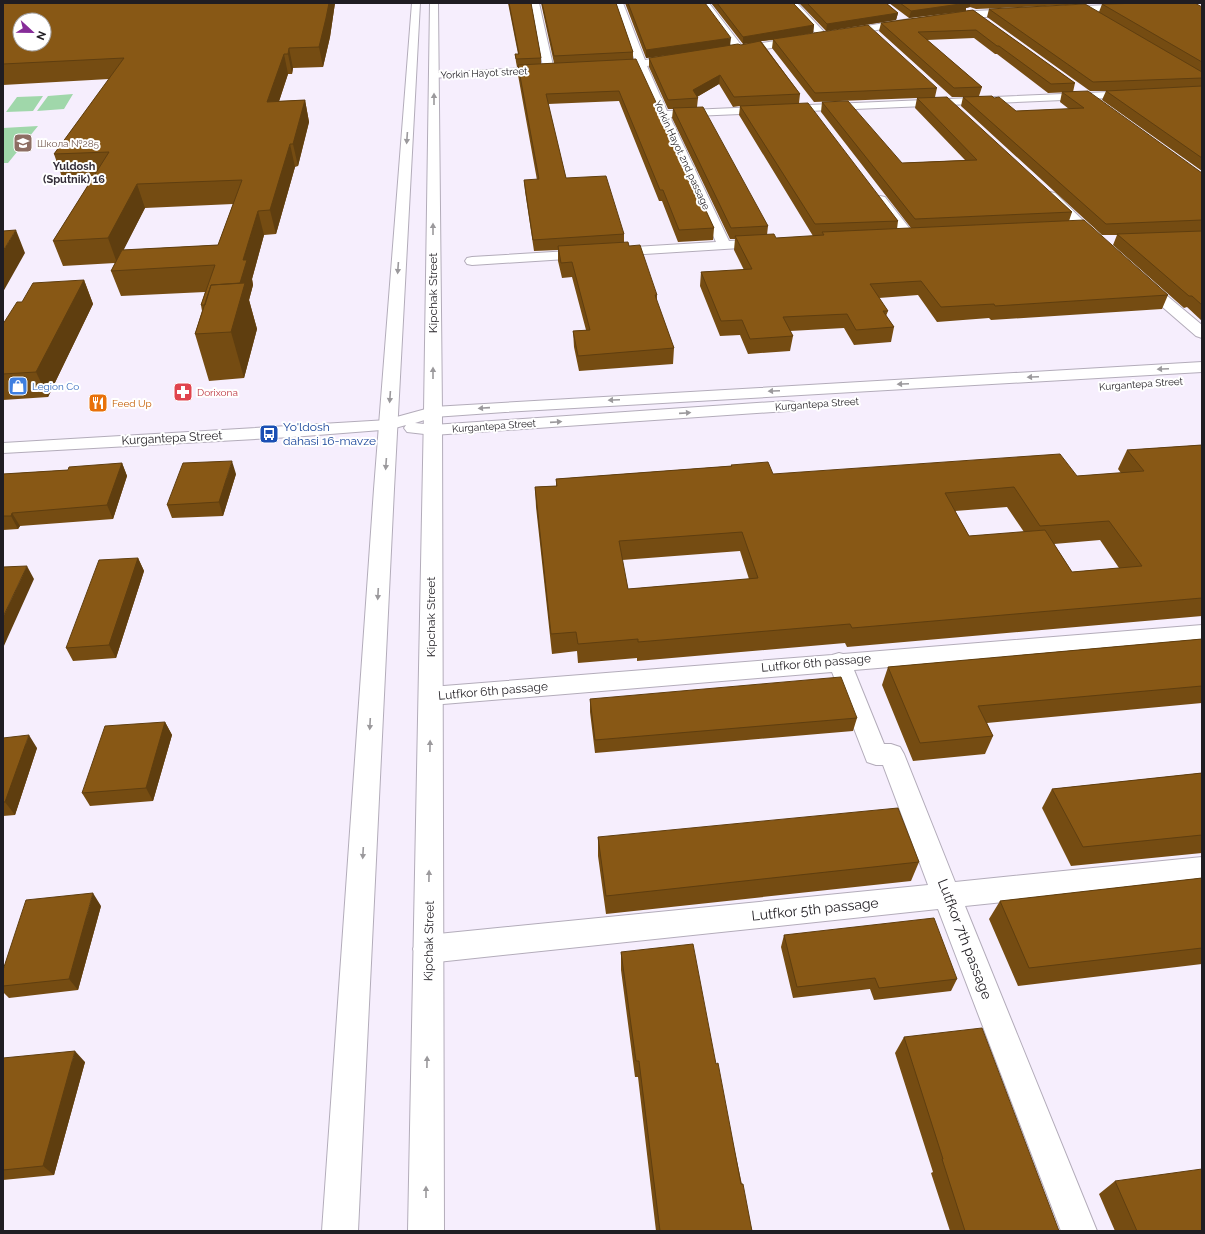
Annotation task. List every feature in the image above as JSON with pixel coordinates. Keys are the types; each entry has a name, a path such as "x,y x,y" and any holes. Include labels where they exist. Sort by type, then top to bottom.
{"street":[{"path":"340,1231 388,425 416,3"},
{"name":"Kipchak Street","path":"426,1231 433,421 434,3"},
{"name":"Yorkin Hayot street","path":"434,76 553,69 535,3"},
{"name":"Yorkin Hayot 2nd passage","path":"619,3 641,64 724,245"},
{"path":"705,3 740,50"},
{"path":"792,3 823,36"},
{"path":"1052,7 1066,10 1138,6"},
{"path":"964,7 986,23"},
{"path":"1085,9 1098,17"},
{"path":"937,19 974,14 1027,12"},
{"path":"894,13 907,23"},
{"path":"724,52 922,21"},
{"path":"414,29 425,30 434,28"},
{"path":"869,29 880,40"},
{"path":"763,46 772,58"},
{"path":"595,67 641,64 687,57"},
{"path":"1074,87 1100,105"},
{"path":"936,91 959,112"},
{"path":"663,114 1141,94"},
{"path":"800,95 819,120"},
{"path":"1039,186 1096,241 1110,246"},
{"path":"876,194 909,237"},
{"path":"1068,229 1084,228"},
{"path":"893,238 924,236"},
{"path":"472,261 778,243"},
{"path":"1131,272 1202,333"},
{"name":"Kurgantepa Street","path":"433,421 504,407 1202,367"},
{"name":"Kurgantepa Street","path":"3,448 174,437 311,431 433,421 751,408 1202,380"},
{"name":"Lutfkor 6th passage","path":"431,696 839,661 1202,633"},
{"name":"Lutfkor 7th passage","path":"839,661 876,755 891,754 948,895 1079,1231"},
{"name":"Lutfkor 5th passage","path":"428,949 1202,869"}],"green space":[{"path":"73,94 64,109 37,111 48,96"},
{"path":"43,96 33,111 6,112 17,97"},
{"path":"38,126 8,163 3,163 3,128"}],"building":[{"path":"3,3 329,3 319,47 289,48 288,54 284,54 267,102 305,100 293,144 290,144 270,210 258,211 243,260 247,260 240,283 211,285 205,305 201,305 215,265 111,271 122,250 218,245 242,180 137,184 108,238 53,241 109,152 54,154 124,58 3,64"},
{"path":"509,3 531,3 541,58 516,59 515,54 519,54"},
{"path":"542,3 616,3 633,52 554,56"},
{"path":"628,3 705,3 731,38 646,50"},
{"path":"717,3 793,3 814,25 743,37"},
{"path":"807,3 886,3 898,13 827,24"},
{"path":"900,3 967,3 911,11"},
{"path":"1195,3 1202,7 1202,62 1102,4"},
{"path":"1085,4 1202,72 1202,78 1093,82 989,9"},
{"path":"973,10 1075,83 1051,84 976,30 918,32 982,87 954,88 881,23"},
{"path":"868,25 937,88 815,93 773,39"},
{"path":"760,41 800,94 734,97 720,75 693,90 698,98 668,100 649,58 738,44 741,45"},
{"path":"636,59 714,228 679,230 663,190 660,190 619,91 546,94 566,178 606,176 624,234 533,240 524,180 539,179 518,65"},
{"path":"1202,86 1202,158 1106,91"},
{"path":"1088,91 1202,173 1202,220 1106,224 963,97 999,97 1016,111 1084,108 1062,92"},
{"path":"947,97 1072,212 915,219 822,102 848,101 902,163 977,160 917,98"},
{"path":"808,103 898,221 815,224 740,106"},
{"path":"703,107 768,226 731,228 673,108"},
{"path":"1084,220 1168,295 995,306 994,304 941,307 921,281 870,284 888,311 883,311 894,327 856,330 847,314 783,317 793,336 750,339 742,320 721,321 701,272 752,269 735,236 774,234 776,238 824,235 822,232"},
{"path":"16,230 3,251 3,231"},
{"path":"1202,231 1202,305 1192,296 1189,296 1117,234"},
{"path":"628,242 629,246 640,245 657,295 655,295 674,348 578,356 573,331 590,330 572,262 561,263 558,246"},
{"path":"84,280 36,372 3,374 3,324 17,302 22,302 33,283"},
{"path":"245,283 231,332 195,334 211,285"},
{"path":"1202,445 1202,598 852,628 850,624 638,642 638,639 578,644 576,632 551,634 535,487 557,486 556,479 768,462 773,474 1060,454 1077,476 1144,471 1127,450","holes":["1014,487 1040,526 1109,521 1142,566 1072,572 1045,530 969,536 945,493","742,532 758,578 628,589 619,541"]},
{"path":"232,461 219,502 167,505 183,463"},
{"path":"122,463 107,505 12,513 11,516 3,516 3,474 68,470 69,467"},
{"path":"138,558 109,645 66,648 99,560"},
{"path":"27,566 3,617 3,567"},
{"path":"1202,639 1202,686 978,706 993,736 920,743 888,667"},
{"path":"841,677 857,718 595,740 590,699"},
{"path":"165,722 146,788 82,793 105,726"},
{"path":"29,735 5,802 3,802 3,738"},
{"path":"1202,773 1202,835 1083,847 1052,789"},
{"path":"898,808 919,862 606,896 598,837"},
{"path":"1202,878 1202,948 1029,968 1000,901"},
{"path":"93,893 69,979 3,986 3,970 26,900"},
{"path":"934,918 957,979 879,988 875,978 797,987 784,935"},
{"path":"693,944 716,1064 718,1063 741,1184 743,1184 752,1231 660,1231 639,1061 636,1061 621,952"},
{"path":"982,1028 1059,1231 965,1231 904,1037"},
{"path":"75,1051 43,1166 3,1170 3,1058"},
{"path":"1202,1169 1202,1231 1137,1231 1115,1181"}],"place":[{"name":"Школа №285","path":"23,143"},
{"name":"Legion Co","path":"18,386"},
{"name":"Dorixona","path":"183,392"},
{"name":"Feed Up","path":"98,403"},
{"name":"Yo'ldosh dahasi 16-mavze","path":"269,434"}],"district":[{"name":"Yuldosh (Sputnik) 16","path":"74,172"}]}
